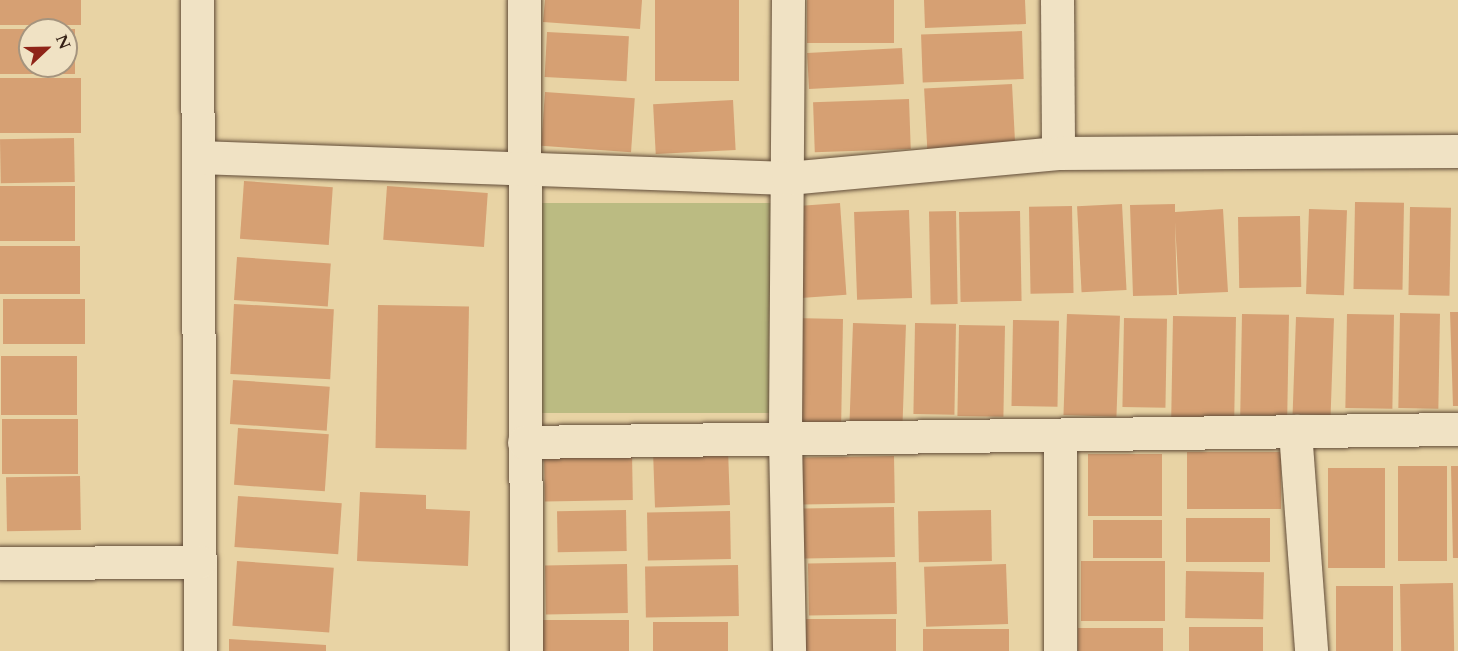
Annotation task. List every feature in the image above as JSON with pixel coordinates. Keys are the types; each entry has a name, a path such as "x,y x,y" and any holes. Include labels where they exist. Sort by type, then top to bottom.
{"street":[{"path":"197,0 200,651"},
{"path":"524,0 526,651"},
{"path":"788,0 784,438 789,651"},
{"path":"1057,0 1058,153"},
{"path":"198,157 788,178 1058,153 1458,151"},
{"path":"524,441 1458,429"},
{"path":"1295,431 1311,651"},
{"path":"1060,435 1060,651"},
{"path":"0,563 199,562"}],"green space":[{"path":"541,203 778,203 778,413 541,413"}],"building":[{"path":"0,0 81,0 81,25 78,25 78,18 18,18 18,25 0,25"},
{"path":"545,0 642,0 640,29 543,22"},
{"path":"655,0 739,0 739,81 655,81"},
{"path":"807,0 894,0 894,43 807,43"},
{"path":"924,0 1025,0 1026,24 925,28"},
{"path":"0,29 18,29 18,74 0,74"},
{"path":"1022,31 1024,79 923,82 921,35"},
{"path":"547,32 629,36 627,81 545,77"},
{"path":"902,48 904,84 809,89 807,53"},
{"path":"0,78 81,78 81,133 0,133"},
{"path":"1012,84 1015,145 927,150 924,89"},
{"path":"545,92 635,98 631,152 541,146"},
{"path":"909,99 911,149 815,152 813,102"},
{"path":"733,100 736,150 656,154 653,104"},
{"path":"74,138 75,182 1,183 0,139"},
{"path":"244,181 333,187 329,245 240,239"},
{"path":"0,186 75,186 75,241 0,241"},
{"path":"387,186 488,193 484,247 383,240"},
{"path":"1355,202 1404,203 1402,290 1353,289"},
{"path":"840,203 846,295 798,298 791,206"},
{"path":"1122,204 1127,290 1082,292 1077,206"},
{"path":"1175,204 1175,212 1223,209 1228,292 1179,294 1175,222 1177,295 1133,296 1130,205"},
{"path":"1072,206 1074,293 1031,294 1029,207"},
{"path":"1410,207 1451,208 1449,296 1408,295"},
{"path":"1309,209 1347,210 1344,295 1306,294"},
{"path":"909,210 912,298 857,300 854,212"},
{"path":"929,211 956,211 958,304 931,304"},
{"path":"1020,211 1022,301 961,302 959,212"},
{"path":"1300,216 1301,287 1239,288 1238,217"},
{"path":"0,246 80,246 80,294 0,294"},
{"path":"237,257 331,264 328,306 234,300"},
{"path":"3,299 85,299 85,344 3,344"},
{"path":"234,304 334,309 330,379 230,374"},
{"path":"378,305 469,307 466,450 376,448"},
{"path":"1450,312 1458,312 1458,406 1453,406"},
{"path":"1400,313 1440,314 1438,409 1398,408"},
{"path":"1067,314 1120,316 1116,417 1063,415"},
{"path":"1242,314 1289,315 1287,416 1240,415"},
{"path":"1347,314 1394,315 1392,409 1345,408"},
{"path":"1173,316 1236,317 1234,418 1171,417"},
{"path":"1296,317 1334,318 1331,415 1293,414"},
{"path":"792,318 843,319 841,423 790,422"},
{"path":"1124,318 1167,319 1165,408 1122,407"},
{"path":"1013,320 1059,321 1057,407 1011,406"},
{"path":"853,323 906,325 902,428 849,426"},
{"path":"915,323 956,324 954,415 913,414"},
{"path":"959,325 1005,326 1003,417 957,416"},
{"path":"1,356 77,356 77,415 1,415"},
{"path":"233,380 330,387 327,431 230,424"},
{"path":"2,419 78,419 78,474 2,474"},
{"path":"238,428 329,434 325,491 234,485"},
{"path":"728,449 730,505 655,508 653,452"},
{"path":"1187,452 1281,452 1281,509 1187,509"},
{"path":"632,453 633,500 545,502 544,455"},
{"path":"1088,454 1162,454 1162,516 1088,516"},
{"path":"894,456 895,503 802,505 801,458"},
{"path":"1398,466 1447,466 1447,561 1398,561"},
{"path":"1451,466 1458,466 1458,558 1453,558"},
{"path":"1328,468 1385,468 1385,568 1328,568"},
{"path":"80,476 81,530 7,531 6,477"},
{"path":"360,492 426,495 426,509 470,511 468,566 357,561"},
{"path":"238,496 342,503 338,554 234,547"},
{"path":"894,507 895,557 804,559 803,509"},
{"path":"626,510 627,551 558,552 557,511"},
{"path":"991,510 992,561 919,562 918,511"},
{"path":"730,511 731,559 648,560 647,512"},
{"path":"1186,518 1270,518 1270,562 1186,562"},
{"path":"1093,520 1162,520 1162,558 1093,558"},
{"path":"237,561 334,568 329,633 232,626"},
{"path":"1081,561 1165,561 1165,621 1081,621"},
{"path":"896,562 897,614 809,616 808,564"},
{"path":"627,564 628,613 546,614 545,565"},
{"path":"1006,564 1008,624 926,627 924,567"},
{"path":"738,565 739,616 646,618 645,567"},
{"path":"1186,571 1264,572 1263,619 1185,618"},
{"path":"1453,583 1454,651 1401,651 1400,584"},
{"path":"1336,586 1393,586 1393,651 1336,651"},
{"path":"806,619 896,619 896,651 806,651"},
{"path":"538,620 629,620 629,651 538,651"},
{"path":"653,622 728,622 728,651 653,651"},
{"path":"1189,627 1263,627 1263,651 1189,651"},
{"path":"1078,628 1163,628 1163,651 1078,651"},
{"path":"923,629 1009,629 1009,651 923,651"},
{"path":"229,639 326,645 326,651 229,651"}]}
